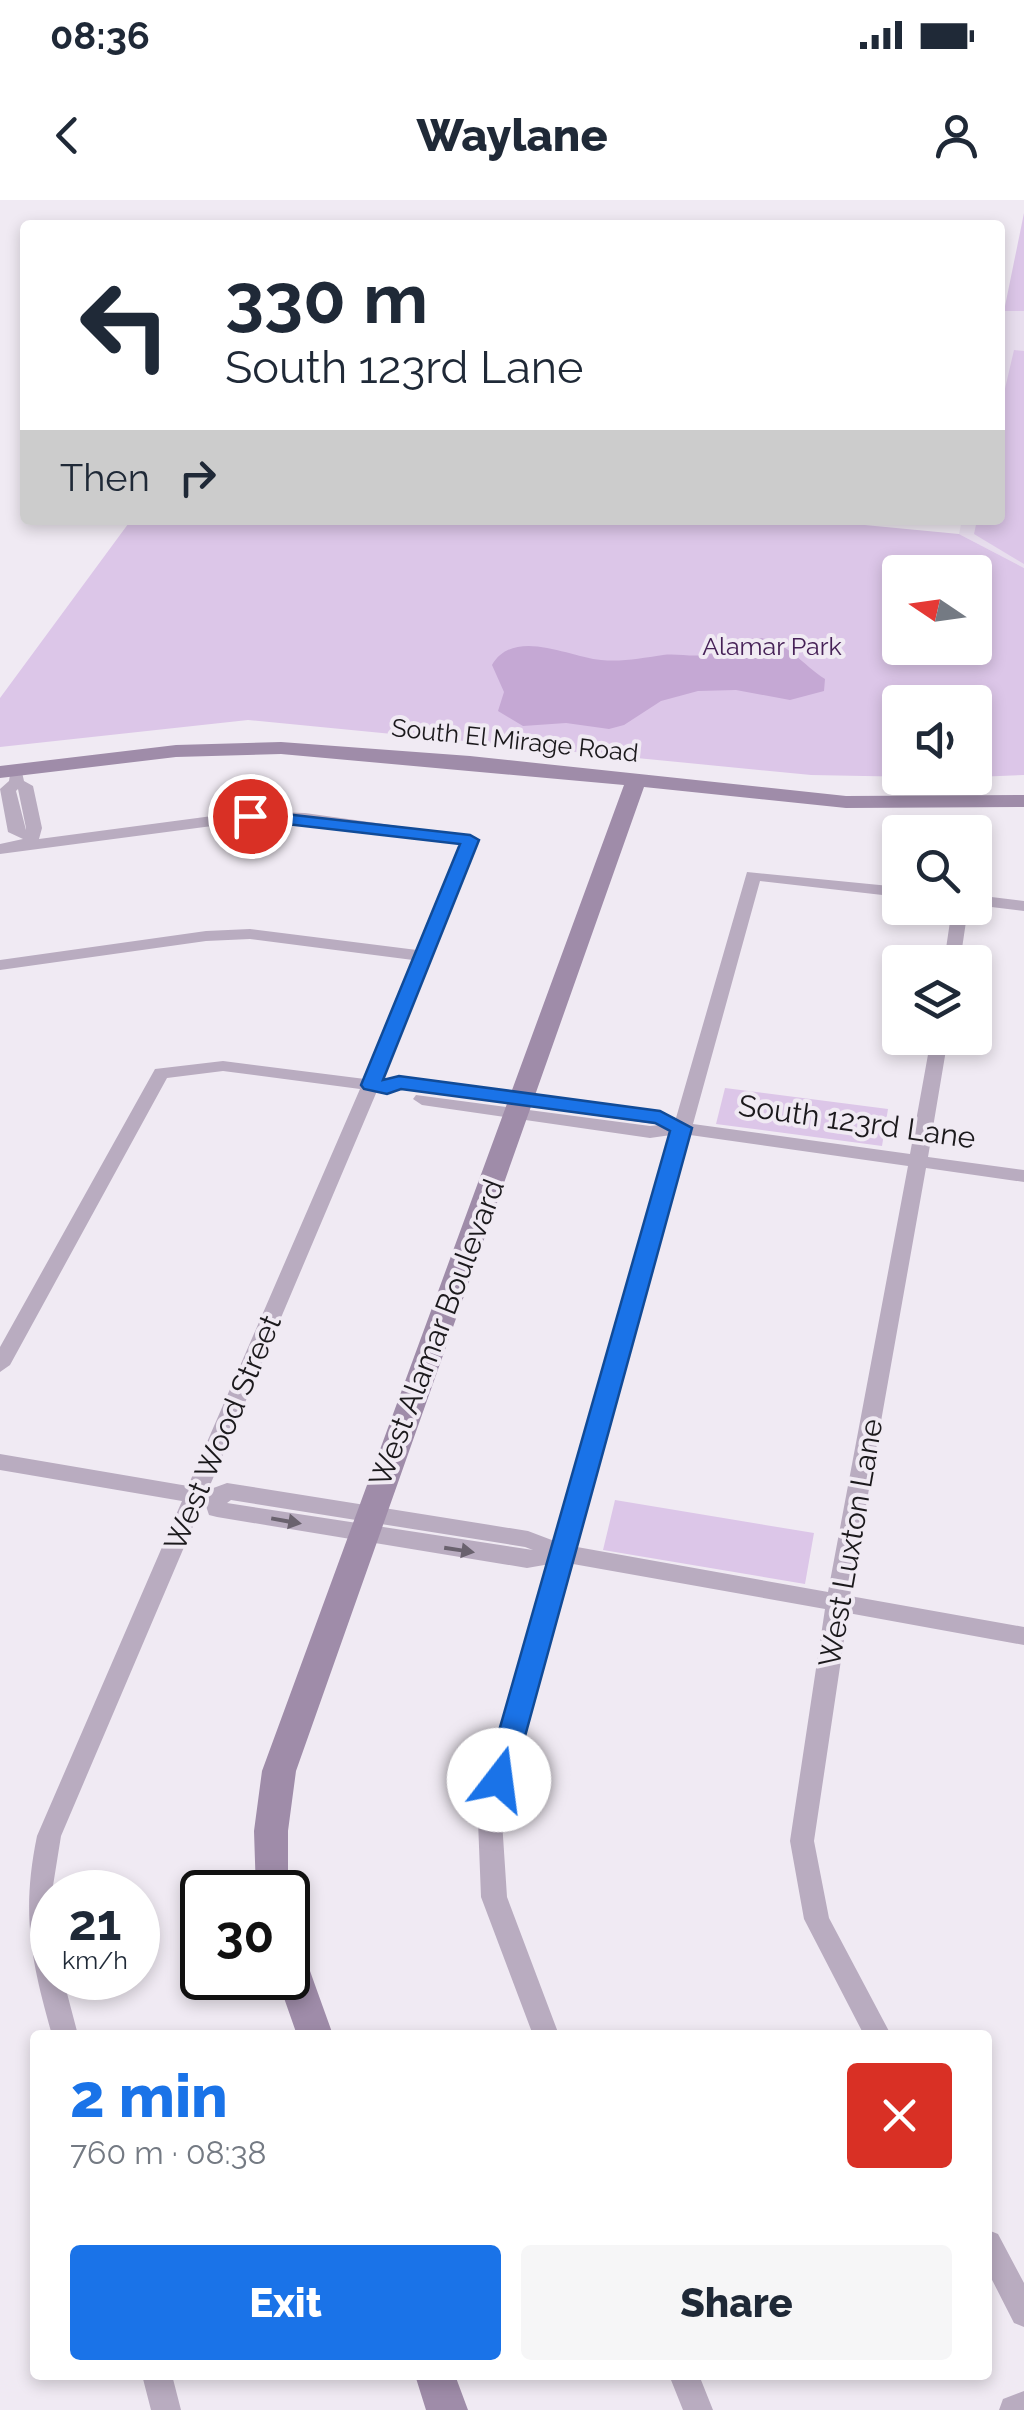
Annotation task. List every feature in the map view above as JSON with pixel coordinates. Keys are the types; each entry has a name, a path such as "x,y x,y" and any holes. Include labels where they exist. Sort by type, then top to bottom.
{"main road":[{"name":"South El Mirage Road","path":"8,771 173,739 303,734 878,789 1024,786"},
{"name":"South El Mirage Road","path":"8,771 176,751 281,748 846,802 1024,801"},
{"name":"West Alamar Boulevard","path":"273,1870 271,1831 279,1771 636,780"},
{"path":"303,2000 313,2030"},
{"path":"436,2380 447,2410"}],"street":[{"path":"8,771 16,832 30,841"},
{"name":"West Wood Street","path":"30,841 250,816 470,840 379,1086 206,1498 49,1836 37,1888 40,1941 64,2030"},
{"path":"0,849 30,841"},
{"path":"544,2030 494,1897 490,1821 561,1553 753,875 882,890"},
{"path":"992,902 1024,906"},
{"path":"0,965 206,936 250,934 424,956"},
{"name":"West Luxton Lane","path":"875,2030 817,1920 802,1841 838,1601 937,1055"},
{"name":"South 123rd Lane","path":"0,1366 161,1074 223,1066 379,1086 395,1096 522,1105 650,1132 682,1128 1024,1176"},
{"path":"0,1462 206,1498 217,1509 366,1525 527,1560 561,1553 1024,1636"},
{"path":"992,2252 1024,2313"},
{"path":"157,2380 166,2410"},
{"path":"686,2380 698,2410"},
{"path":"1014,2410 1024,2406"}],"shaded area":[{"path":"1005,311 1024,311 1024,568 959,534 961,525 1005,525"},
{"path":"761,638 787,649 825,679 824,691 790,700 736,690 698,691 661,701 624,725 609,729 566,723 523,726 498,711 504,692 492,665 514,648 543,647 588,658 617,660 703,655"}],"green space":[{"path":"1024,213 1024,311 1005,311"},
{"path":"1014,350 1024,351 1024,564 974,534 976,525 1005,525 1005,389"},
{"name":"Alamar Park","path":"127,525 864,525 959,534 1024,568 1024,775 992,776 992,685 882,685 882,777 811,775 248,720 0,747 0,698"},
{"path":"725,1088 888,1109 882,1146 716,1124"},
{"path":"615,1500 814,1533 805,1584 603,1550"}],"route":[{"path":"250,816 306,818 470,840 371,1085 387,1087 399,1082 660,1117 682,1128 499,1780"}]}
